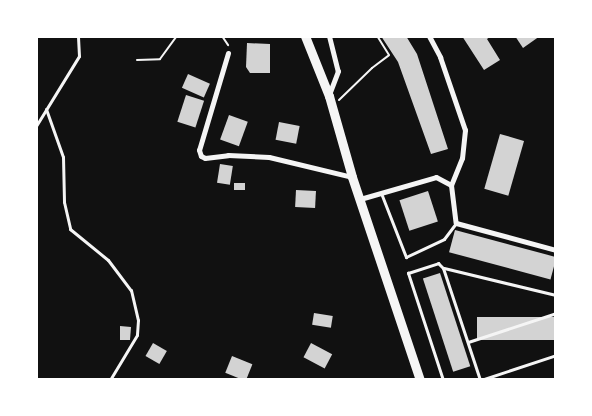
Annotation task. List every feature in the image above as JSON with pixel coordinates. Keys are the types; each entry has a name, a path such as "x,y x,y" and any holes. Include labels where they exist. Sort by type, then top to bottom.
{"main road":[{"path":"305,36 329,96 352,177 420,380"}],"street":[{"path":"329,36 338,71 329,96"},
{"path":"429,36 440,57 465,130 462,158 451,185 456,223 556,250"},
{"path":"228,53 199,150 201,156 205,158 228,155 269,157 352,177"},
{"path":"360,199 436,177 451,185"}],"lane":[{"path":"36,126 79,56 78,36"},
{"path":"46,109 63,156 64,202 70,229 108,260 131,290 138,320 137,335 110,380"},
{"path":"381,192 406,257 444,240 456,223"},
{"path":"443,380 408,273 438,263 443,268 481,380 556,355"},
{"path":"443,268 556,295"},
{"path":"468,342 556,313"}],"path":[{"path":"137,60 160,59 177,36"},
{"path":"222,36 228,46 228,53"},
{"path":"332,107 372,68 389,55 377,36"}],"building":[{"path":"381,36 406,36 417,54 448,149 431,154 398,62"},
{"path":"462,36 491,36 487,39 500,60 484,70"},
{"path":"515,36 540,36 523,48"},
{"path":"247,43 270,44 270,73 250,73 246,67"},
{"path":"188,74 210,84 204,97 182,88"},
{"path":"186,95 204,101 195,128 177,122"},
{"path":"229,115 248,122 239,146 220,139"},
{"path":"279,122 300,126 296,144 276,140"},
{"path":"500,134 524,141 508,196 484,189"},
{"path":"220,164 233,166 230,185 217,183"},
{"path":"234,183 245,183 245,190 234,190"},
{"path":"296,190 316,191 315,208 295,207"},
{"path":"428,191 438,221 409,231 399,200"},
{"path":"455,230 556,257 550,279 449,252"},
{"path":"440,273 470,366 453,372 423,279"},
{"path":"314,313 333,316 331,328 312,325"},
{"path":"477,317 556,317 556,340 477,340"},
{"path":"120,326 131,327 130,340 120,340"},
{"path":"153,343 167,351 159,364 146,356"},
{"path":"311,343 332,354 325,368 303,357"},
{"path":"232,356 252,364 246,380 225,373"}]}
